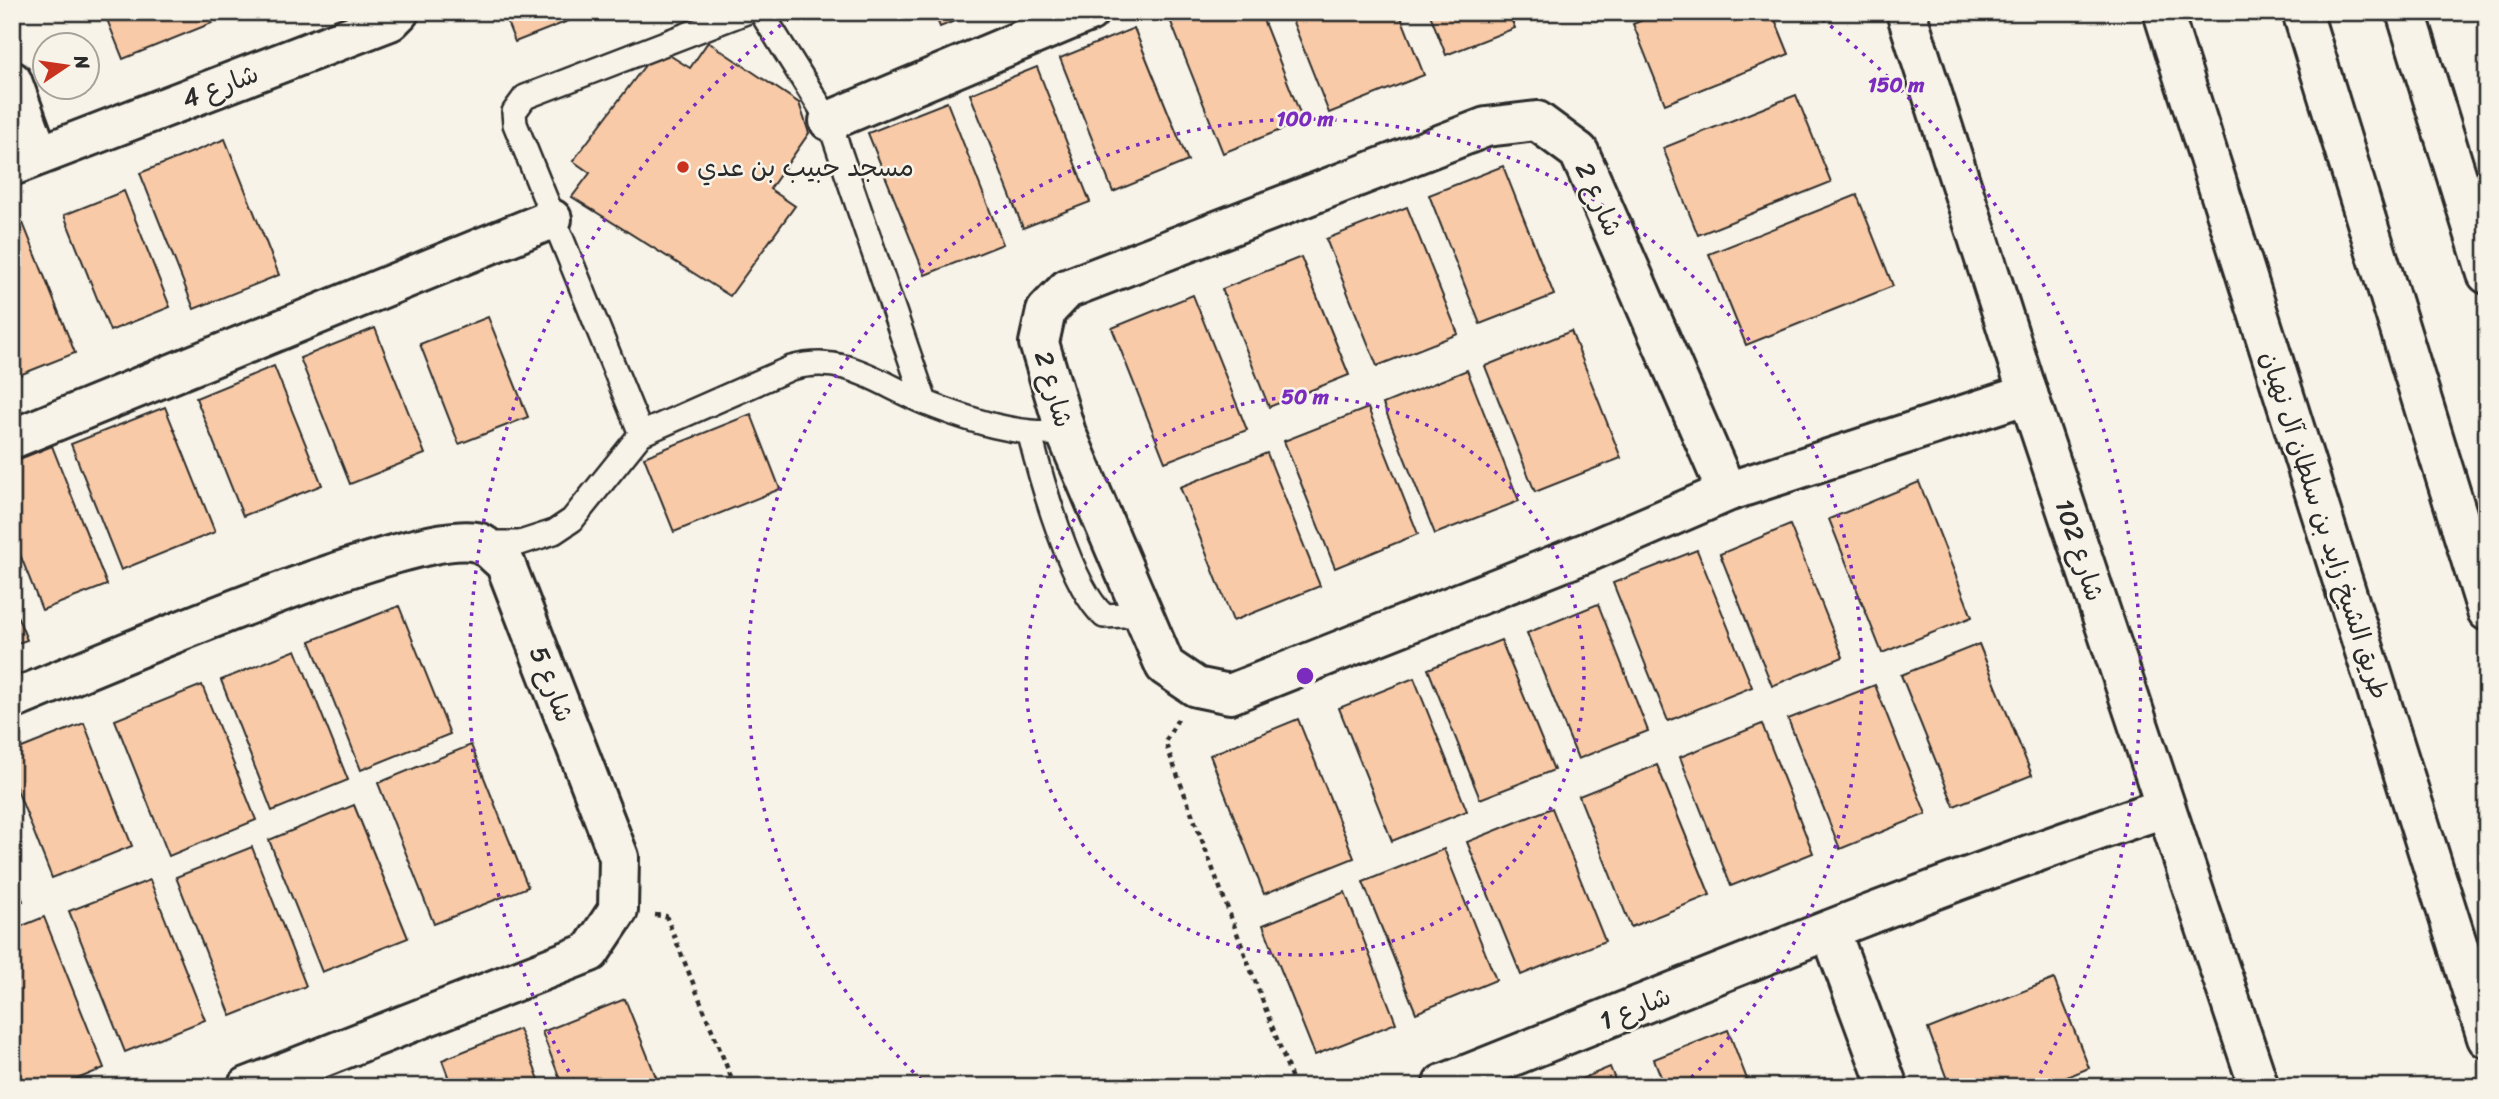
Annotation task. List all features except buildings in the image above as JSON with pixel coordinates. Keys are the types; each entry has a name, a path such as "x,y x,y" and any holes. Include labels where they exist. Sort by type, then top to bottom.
{"main road":[{"name":"شارع 4","path":"12,81 26,161 390,21 399,12"},
{"path":"829,121 1089,12"},
{"name":"شارع 102","path":"1906,12 2028,394 2259,1087"},
{"name":"طريق الشيخ زايد بن سلطان آل نهيان","path":"2163,12 2484,1034"},
{"path":"2302,12 2487,611"},
{"path":"2406,12 2487,274"},
{"name":"شارع 2","path":"1727,492 1579,152 1537,121 1486,127 1067,289 1046,311 1038,343 1048,434 1143,614 1165,666 1196,687 1230,694 1588,552 1727,492 2028,394"},
{"path":"12,439 552,219"},
{"path":"12,700 275,594 429,544 480,543"},
{"name":"شارع 5","path":"480,543 505,563 618,857 618,910"},
{"name":"شارع 1","path":"1442,1087 1443,1084 1830,930 2079,836 2164,808"},
{"path":"247,1087 590,952 618,910"},
{"path":"1830,930 1888,1087"}],"lane":[{"path":"641,434 552,219 515,124 514,111 525,97 746,12"},
{"path":"761,12 829,121 925,402"},
{"path":"480,543 520,543 554,532 572,520 641,434 808,363 840,363 925,402 994,427 1048,434"}],"path":[{"path":"1196,687 1165,742 1295,1087"},
{"path":"618,910 666,916 735,1087"}],"place":[{"name":"مسجد حبيب بن عدي","path":"683,167"}]}
